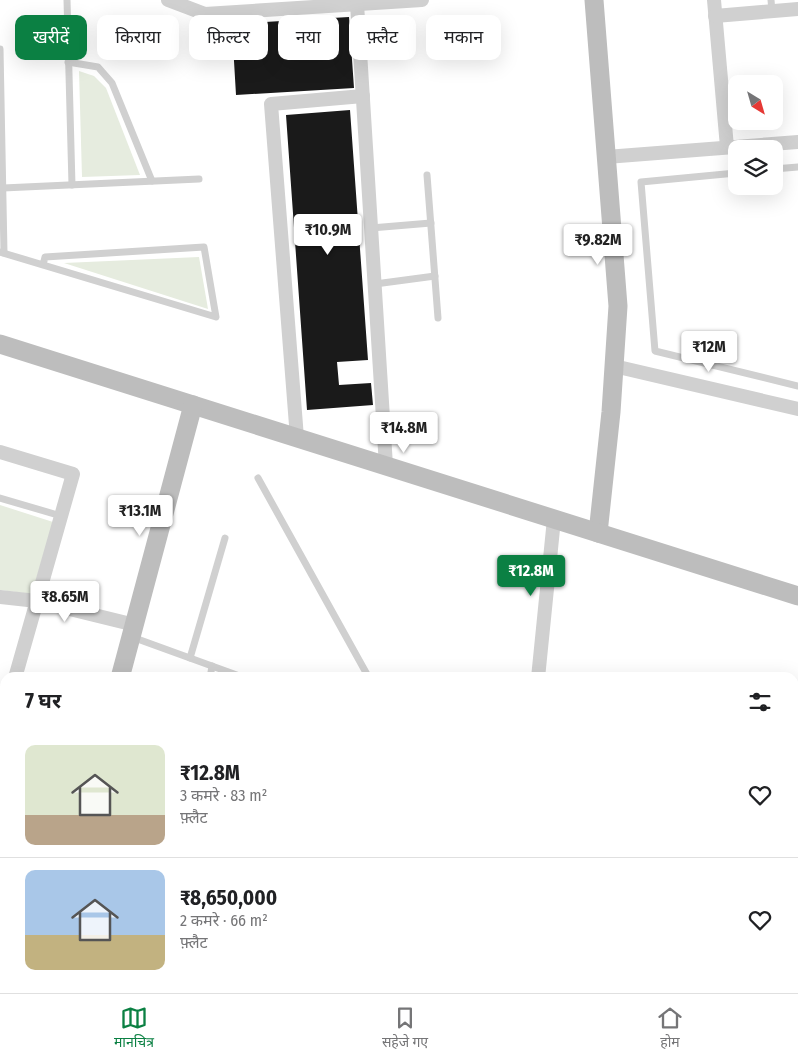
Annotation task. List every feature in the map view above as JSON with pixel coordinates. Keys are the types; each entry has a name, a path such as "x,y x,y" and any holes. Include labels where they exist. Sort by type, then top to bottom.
{"street":[{"path":"168,0 205,14 229,6 357,4 422,0"},
{"path":"594,0 618,306 611,412 598,533"},
{"path":"714,0 727,147"},
{"path":"357,4 386,466"},
{"path":"715,16 772,6 798,9"},
{"path":"297,438 272,104 363,96"},
{"path":"606,157 798,142"},
{"path":"0,344 798,596"},
{"path":"614,366 798,408"},
{"path":"122,672 193,405"},
{"path":"0,452 73,474 17,672"},
{"path":"539,672 554,519"},
{"path":"0,597 37,601 133,631"}],"lane":[{"path":"67,0 72,185"},
{"path":"0,49 3,188 2,252 43,265 216,317 204,247 45,257 43,265"},
{"path":"68,62 98,67 112,83 152,181"},
{"path":"783,168 798,167"},
{"path":"728,174 641,182 655,351 798,386"},
{"path":"427,175 438,318"},
{"path":"3,188 199,179"},
{"path":"371,228 431,223"},
{"path":"375,284 435,276"},
{"path":"258,478 366,672"},
{"path":"0,498 61,516"},
{"path":"190,658 225,538"},
{"path":"133,631 190,658 228,672"},
{"path":"211,672 212,666"}],"shaded area":[{"path":"79,71 94,76 106,88 140,175 82,177"},
{"path":"199,257 208,309 64,263"},
{"path":"0,505 53,522 32,594 0,590"}],"building":[{"path":"349,17 349,60 352,60 354,88 236,95 234,60 268,60 268,22 278,21 278,60 339,60 339,18"},
{"path":"350,110 368,360 337,362 339,385 371,383 373,405 307,410 286,115"}]}
